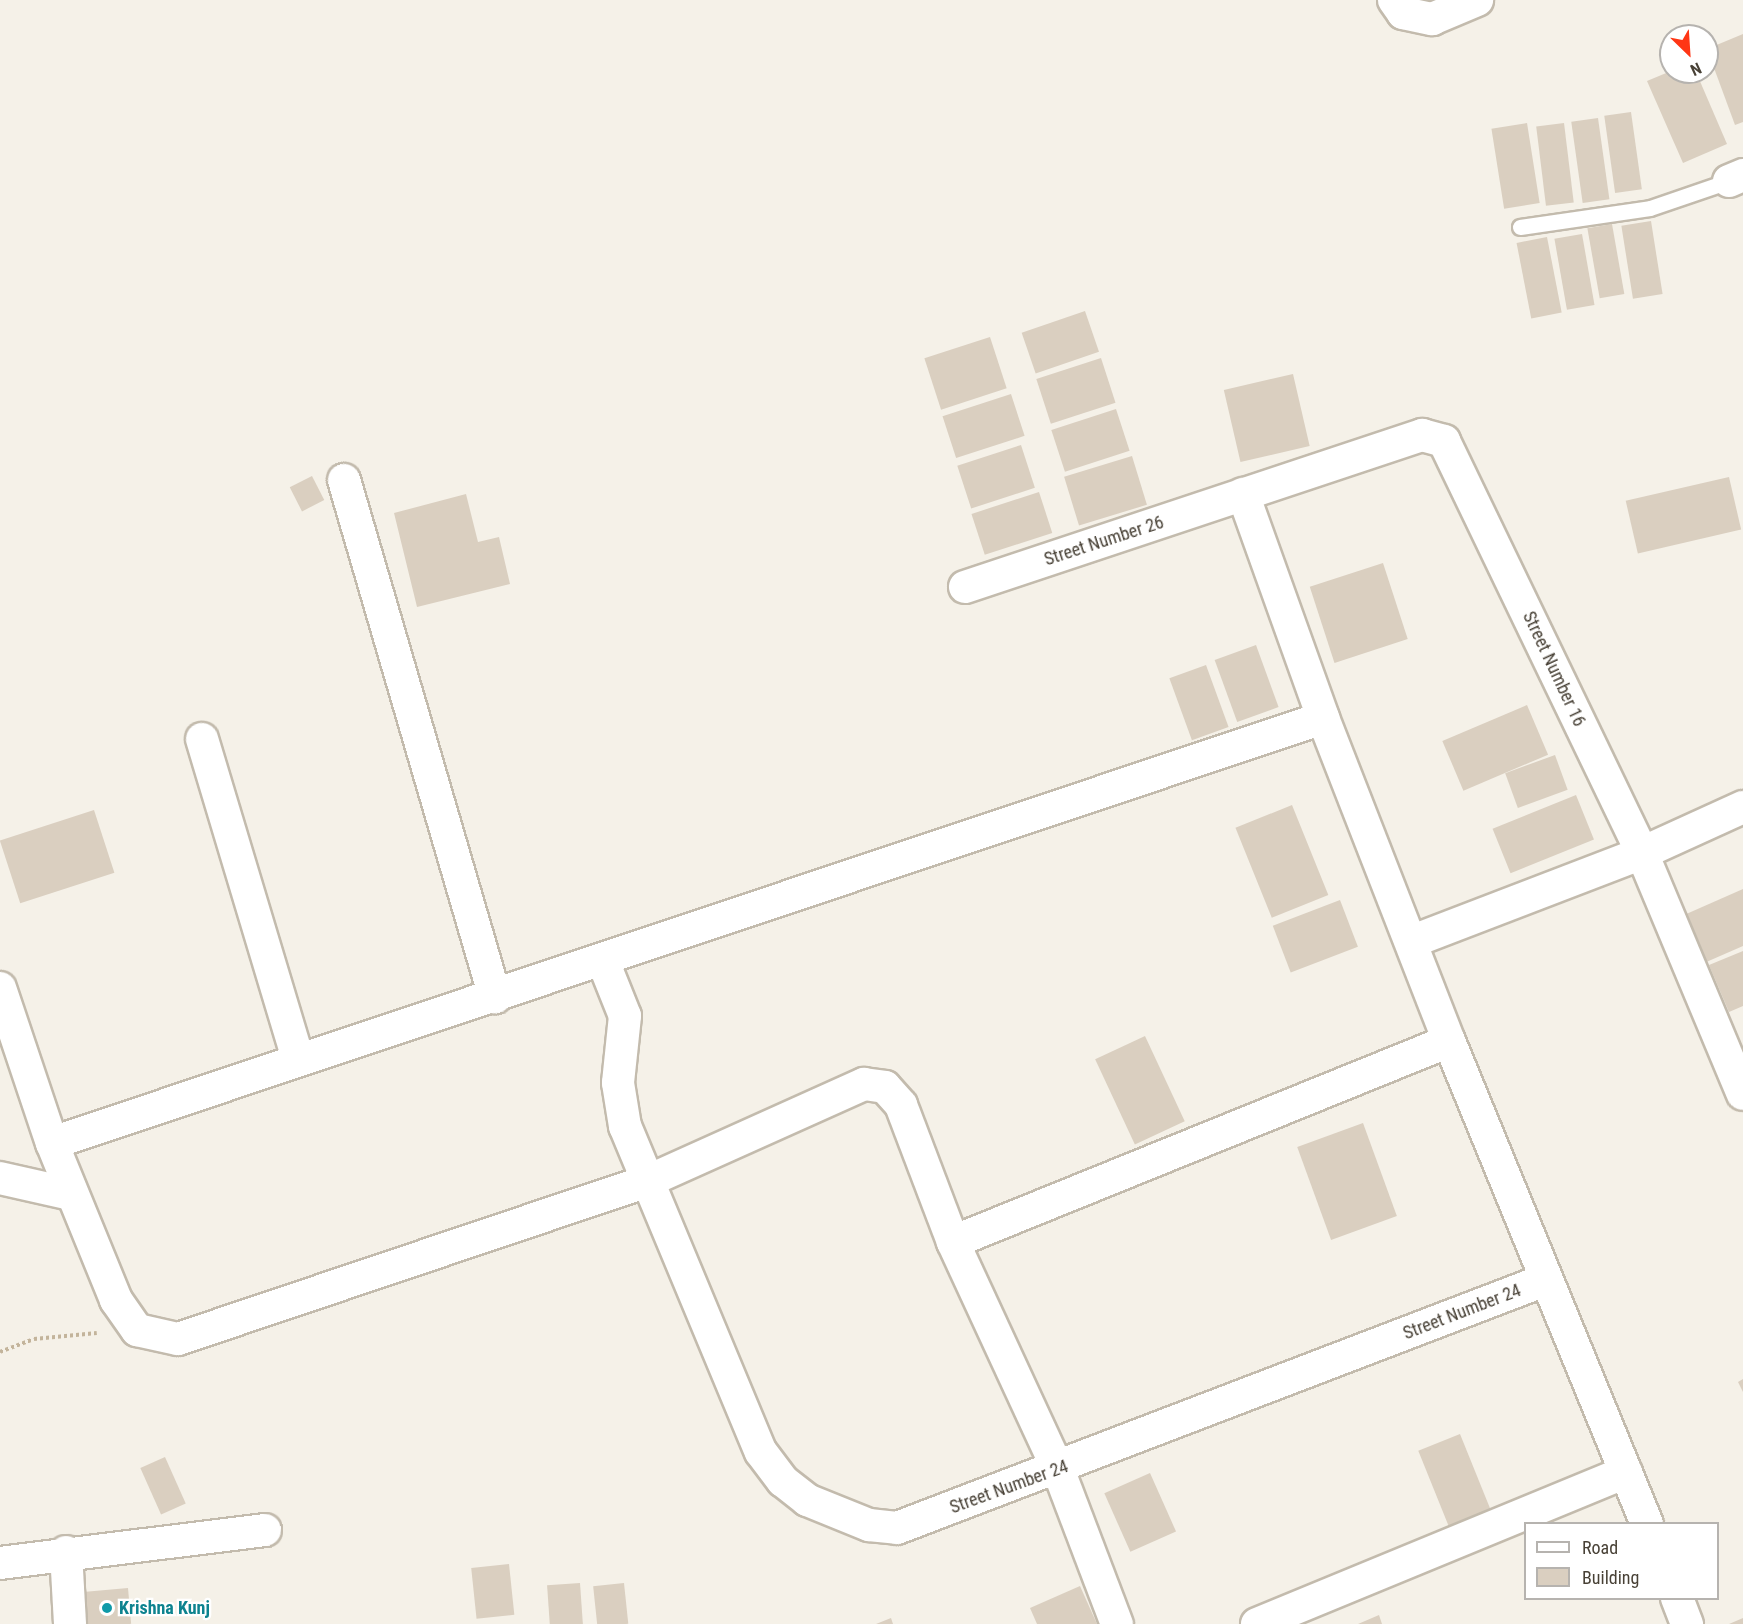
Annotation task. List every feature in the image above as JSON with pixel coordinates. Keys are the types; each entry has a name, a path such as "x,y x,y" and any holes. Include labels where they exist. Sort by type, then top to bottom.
{"street":[{"path":"1394,0 1403,13 1432,19 1477,0"},
{"name":"Street Number 16","path":"1243,494 1422,435 1444,441 1642,853 1743,1094"},
{"path":"344,480 495,997"},
{"path":"1243,494 1323,718 1413,941 1449,1041 1545,1280 1646,1522"},
{"name":"Street Number 26","path":"965,587 1243,494"},
{"path":"52,1143 298,1059 603,961 1323,718"},
{"path":"202,739 298,1059"},
{"path":"1413,941 1642,853 1743,807"},
{"name":"Street Number 24","path":"603,961 625,1016 618,1083 625,1126 761,1452 783,1481 807,1500 869,1525 897,1528 1058,1469 1545,1280"},
{"path":"0,988 52,1143 116,1300 136,1330 178,1339 648,1180 864,1084 885,1087 902,1105 953,1242 1058,1469 1117,1624"},
{"path":"953,1242 1449,1041"},
{"path":"0,1179 71,1194"},
{"path":"1257,1624 1289,1617 1626,1472"},
{"path":"0,1563 66,1552 265,1530"},
{"path":"66,1552 70,1624"},
{"path":"1677,1600 1687,1624"}],"lane":[{"path":"1520,227 1650,208 1736,178"}],"path":[{"path":"0,1353 33,1339 136,1330"}],"building":[{"path":"1743,34 1743,122 1735,125 1719,82 1719,44"},
{"path":"1659,76 1659,84 1701,84 1727,144 1683,163 1647,81"},
{"path":"1631,112 1642,189 1615,193 1604,116"},
{"path":"1598,118 1609,199 1583,203 1571,122"},
{"path":"1527,123 1540,203 1504,209 1491,129"},
{"path":"1564,123 1574,202 1546,206 1536,126"},
{"path":"1651,221 1663,294 1633,299 1621,226"},
{"path":"1612,224 1624,294 1600,298 1587,228"},
{"path":"1582,234 1595,305 1567,310 1554,239"},
{"path":"1547,237 1562,313 1531,319 1517,243"},
{"path":"1085,311 1099,352 1036,373 1022,333"},
{"path":"990,337 1007,388 941,410 924,358"},
{"path":"1101,358 1116,403 1051,424 1036,379"},
{"path":"1293,374 1310,446 1240,462 1224,390"},
{"path":"1011,394 1025,436 956,458 943,416"},
{"path":"1116,409 1130,451 1065,472 1051,430"},
{"path":"1021,445 1035,488 971,509 957,466"},
{"path":"1132,456 1147,505 1079,526 1064,477"},
{"path":"312,476 324,500 302,511 290,487"},
{"path":"1729,477 1741,530 1638,553 1626,501"},
{"path":"1039,492 1052,533 985,555 971,514"},
{"path":"466,494 478,542 499,537 510,584 417,607 394,513"},
{"path":"1383,563 1408,639 1334,663 1310,587"},
{"path":"1256,645 1279,707 1237,722 1215,660"},
{"path":"1206,665 1229,727 1192,740 1169,678"},
{"path":"1527,705 1548,755 1463,791 1442,741"},
{"path":"1555,755 1568,790 1518,808 1505,773"},
{"path":"1576,795 1594,840 1511,873 1493,829"},
{"path":"1292,805 1328,895 1272,918 1235,828"},
{"path":"94,810 114,873 20,903 0,841"},
{"path":"1743,889 1743,946 1704,963 1684,915"},
{"path":"1340,900 1358,947 1291,972 1273,926"},
{"path":"1743,951 1743,1006 1729,1012 1709,965"},
{"path":"1145,1036 1185,1121 1135,1144 1095,1059"},
{"path":"1363,1123 1397,1216 1331,1240 1297,1147"},
{"path":"1743,1379 1743,1392 1738,1382"},
{"path":"1460,1434 1494,1519 1453,1536 1418,1451"},
{"path":"165,1457 186,1504 161,1515 140,1468"},
{"path":"1150,1473 1176,1531 1130,1552 1104,1493"},
{"path":"509,1564 514,1615 477,1619 471,1568"},
{"path":"580,1583 583,1624 550,1624 547,1585"},
{"path":"624,1583 628,1624 597,1624 593,1586"},
{"path":"1080,1586 1097,1624 1037,1624 1030,1608"},
{"name":"Krishna Kunj","path":"128,1588 131,1624 86,1624 83,1592"},
{"path":"1379,1615 1382,1624 1358,1624"},
{"path":"891,1618 893,1624 876,1624"},
{"path":"1743,1618 1743,1624 1729,1624"}],"place":[{"name":"Krishna Kunj","path":"107,1608"}]}
